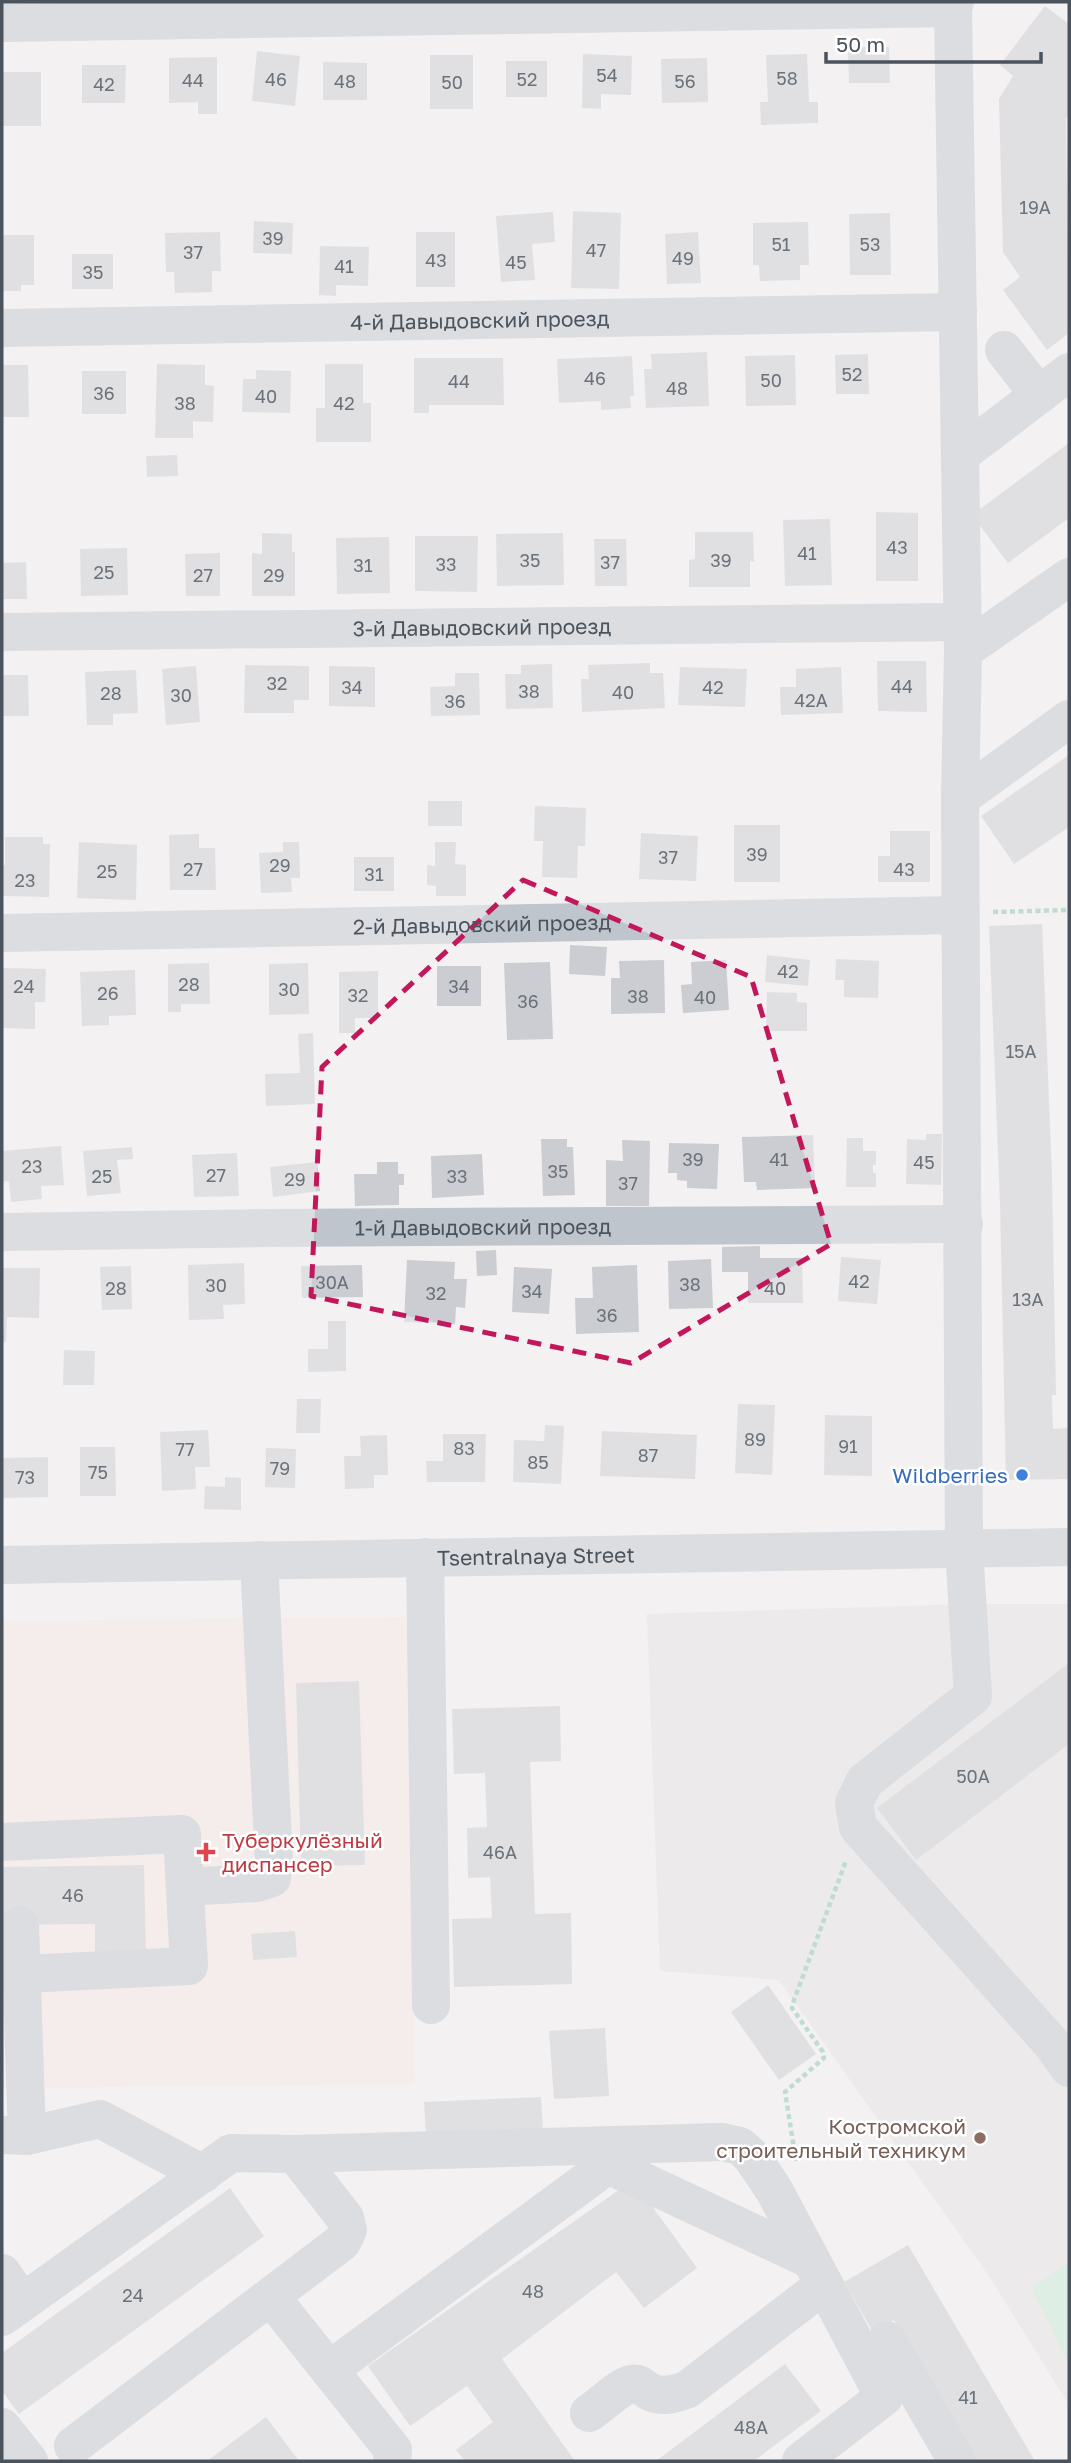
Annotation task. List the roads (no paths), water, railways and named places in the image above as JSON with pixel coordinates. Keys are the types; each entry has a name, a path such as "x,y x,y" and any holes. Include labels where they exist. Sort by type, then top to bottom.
{"street":[{"path":"2,23 954,5 963,636 960,798 975,913 964,1224 964,1548 973,1696 865,1781 854,1803 858,1828 1052,2044 1069,2068"},
{"name":"4-й Давыдовский проезд","path":"2,328 958,312"},
{"path":"1004,350 1039,395"},
{"path":"960,455 1069,372"},
{"path":"963,636 1069,577"},
{"name":"3-й Давыдовский проезд","path":"2,632 963,636"},
{"path":"960,798 1069,719"},
{"name":"2-й Давыдовский проезд","path":"2,933 975,913"},
{"name":"1-й Давыдовский проезд","path":"2,1232 964,1224"},
{"name":"Tsentralnaya Street","path":"2,1565 1069,1547"},
{"path":"425,1557 431,2005"},
{"path":"186,1887 257,1883 272,1878 274,1863 259,1560"},
{"path":"2,1842 183,1834 189,1966 11,1975"},
{"path":"20,1925 11,1975 15,2135 100,2119 203,2174"},
{"path":"9,2297 203,2174 231,2153 594,2155 722,2142 740,2146 751,2156 774,2190 817,2273 900,2394 957,2461"},
{"path":"73,2446 342,2242 348,2230 345,2218 295,2154"},
{"path":"594,2155 817,2273"},
{"path":"329,2370 594,2155"},
{"path":"589,2413 631,2384 641,2385 651,2392 663,2395 675,2395 688,2389 817,2273"},
{"path":"271,2297 393,2450 392,2461"},
{"path":"887,2340 900,2394"},
{"path":"801,2461 900,2394"},
{"path":"2,2427 29,2461"}],"place":[{"name":"Wildberries","path":"1022,1475"},
{"name":"Туберкулёзный диспансер","path":"206,1852"},
{"name":"Костромской строительный техникум","path":"980,2138"}]}
